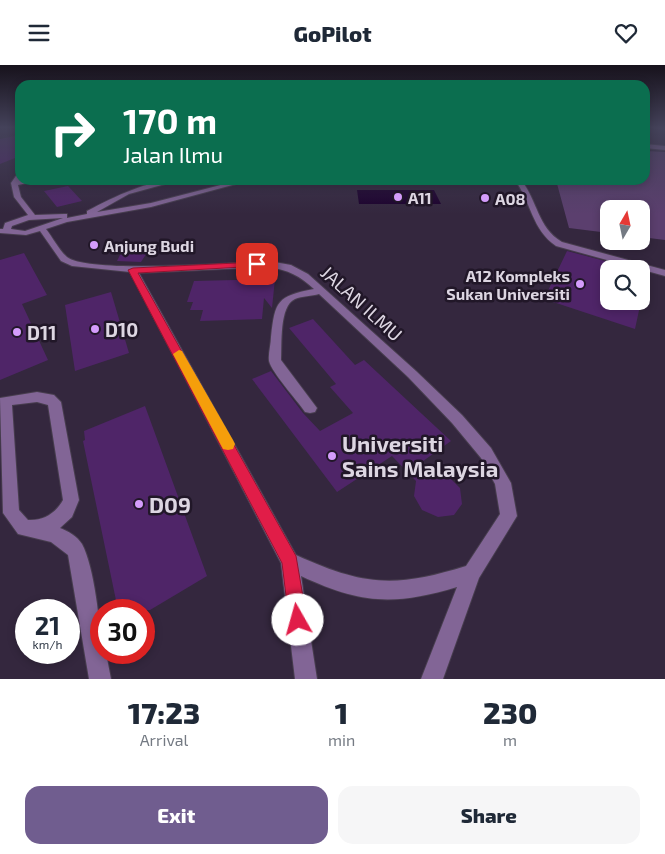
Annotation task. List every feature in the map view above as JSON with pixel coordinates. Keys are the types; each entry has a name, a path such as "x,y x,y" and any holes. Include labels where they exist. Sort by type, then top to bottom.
{"street":[{"path":"14,183 18,197 32,216 46,223 151,205 228,185"},
{"path":"90,213 127,193 158,185"},
{"path":"522,185 526,189 541,230 549,240 665,273"},
{"path":"13,221 3,231 14,234 26,233 46,223 90,213 161,202"},
{"path":"0,224 32,216"},
{"name":"JALAN ILMU","path":"46,223 49,241 64,259 75,264 99,268 133,270 269,264 288,267 305,276 412,374 452,414 486,453 503,483 509,516 472,573 432,679"},
{"name":"JALAN ILMU","path":"26,233 49,241"},
{"path":"133,270 290,561 306,679"},
{"path":"310,408 279,369 275,360 279,312 286,300 293,296 322,291"},
{"path":"38,529 62,517 68,509 71,500 54,402 48,397 3,401 11,513 24,528 38,529 54,534 75,549 80,566 100,679"},
{"path":"290,561 348,585 376,591 404,590 436,585 472,573"}],"shaded area":[{"name":"Universiti Sains Malaysia","path":"0,157 15,157 15,185 650,185 650,157 665,157 665,679 0,679"},
{"path":"650,157 665,157 665,240 650,238 650,200 600,200 600,232 569,228 557,185 650,185"},
{"name":"A11","path":"357,190 434,190 441,204 359,204"}],"building":[{"path":"0,157 15,157 15,158 0,164"},
{"path":"68,186 82,201 57,207 44,191"},
{"path":"125,245 152,245 141,262 117,261"},
{"name":"A12 Kompleks Sukan Universiti","path":"567,251 601,260 600,310 639,310 635,329 544,299"},
{"name":"D11","path":"24,253 47,295 22,304 48,360 0,380 0,260"},
{"path":"275,279 272,308 264,298 262,319 200,321 203,310 190,310 193,302 187,302 194,281"},
{"name":"D10","path":"111,292 129,353 75,371 65,305"},
{"path":"313,319 355,365 364,360 451,441 419,464 448,476 460,488 462,504 454,515 438,517 422,510 414,496 416,481 392,456 337,492 252,379 271,371 303,413 320,431 353,413 330,387 336,384 289,328"},
{"name":"D09","path":"145,406 207,576 155,607 155,599 116,599 83,441 85,440 84,431"}],"slow traffic":[{"path":"179,354 228,444"}],"place":[{"name":"A11","path":"398,197"},
{"name":"A08","path":"485,198"},
{"name":"Anjung Budi","path":"94,245"},
{"name":"A12 Kompleks Sukan Universiti","path":"580,284"},
{"name":"D10","path":"95,329"},
{"name":"D11","path":"17,332"},
{"name":"Universiti Sains Malaysia","path":"332,456"},
{"name":"D09","path":"139,504"}],"route":[{"path":"257,264 133,270 290,561 298,620"}]}
